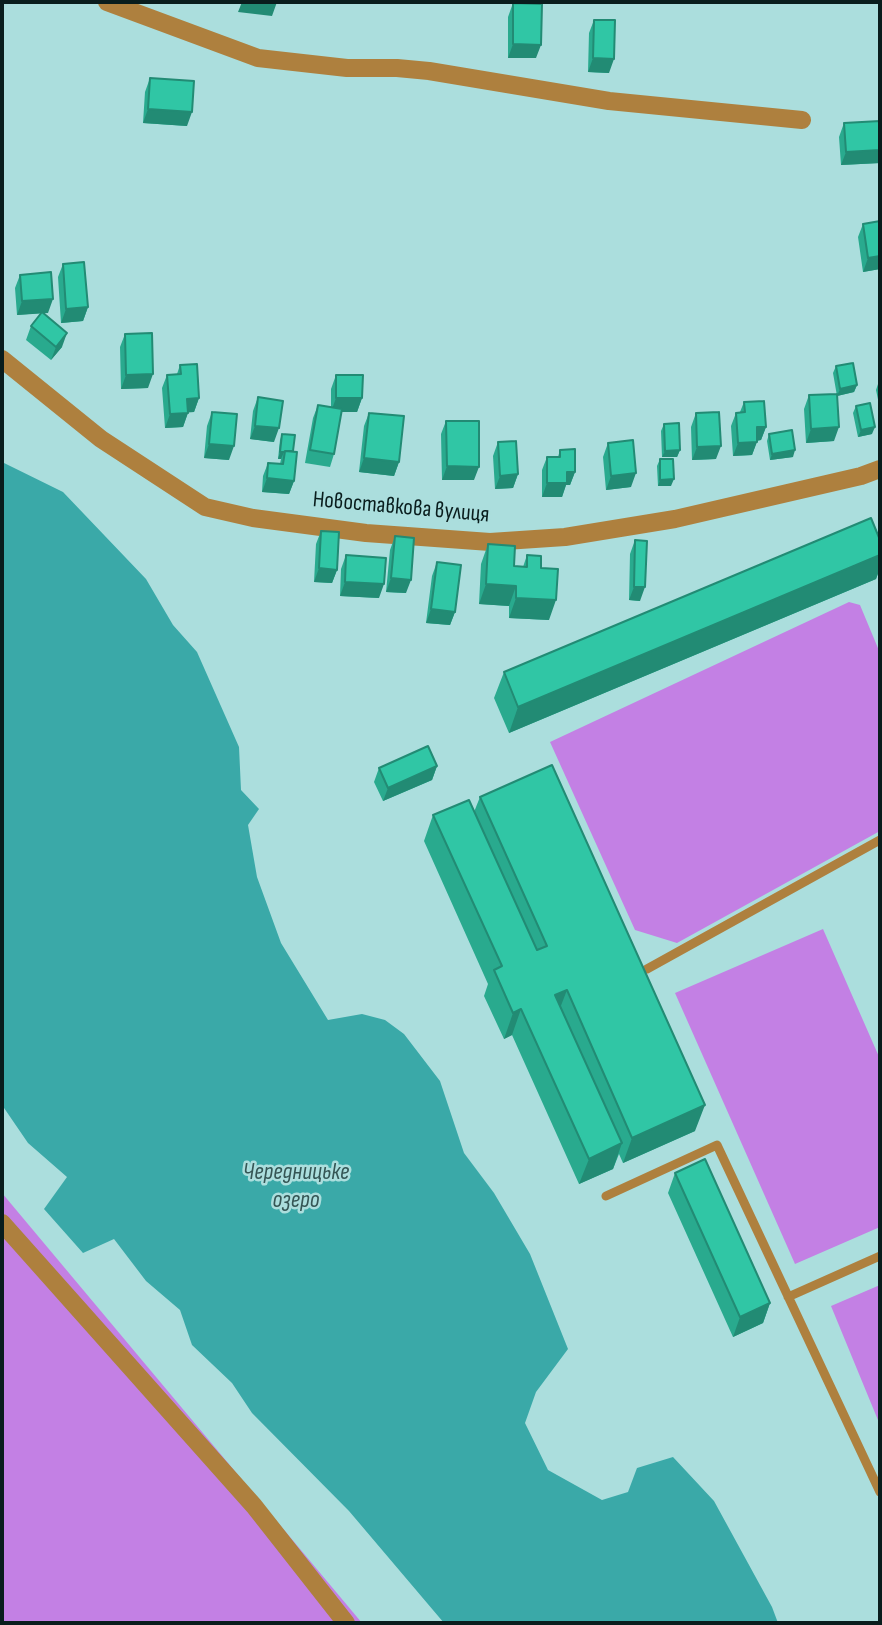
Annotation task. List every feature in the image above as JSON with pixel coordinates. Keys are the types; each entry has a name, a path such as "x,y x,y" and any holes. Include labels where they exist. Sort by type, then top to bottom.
{"street":[{"path":"107,2 258,58 347,68 429,71 609,101 802,120"},
{"name":"Новоставкова вулиця","path":"2,359 101,439 205,507 253,518 366,533 480,541 565,537 675,519 861,476 880,469"},
{"path":"2,1223 254,1506 346,1623"}],"lane":[{"path":"647,969 880,841"},
{"path":"606,1196 717,1145 880,1492"},
{"path":"788,1297 880,1256"}],"shaded area":[{"path":"849,602 860,605 880,653 880,831 677,943 635,930 550,742"},
{"path":"823,929 880,1059 880,1227 795,1264 675,993"},
{"path":"2,1193 362,1623 6,1623 2,1620"},
{"path":"880,1285 880,1425 831,1306"}],"water":[{"name":"Чередницьке озеро","path":"2,462 63,492 146,579 173,625 197,652 239,747 241,790 259,809 248,825 257,877 281,943 328,1020 362,1014 385,1020 404,1034 440,1081 464,1153 494,1193 530,1254 568,1349 536,1392 525,1423 548,1470 602,1500 628,1492 637,1468 673,1457 714,1501 772,1607 778,1623 444,1623 349,1511 252,1413 232,1383 192,1345 180,1310 146,1281 114,1239 83,1253 44,1209 67,1177 28,1143 2,1105"}],"building":[{"path":"513,3 542,4 541,45 513,44"},
{"path":"594,20 615,20 614,59 593,58"},
{"path":"150,78 194,81 192,112 148,109"},
{"path":"880,121 880,150 846,152 844,123"},
{"path":"880,221 880,256 868,258 863,224"},
{"path":"84,262 88,307 66,309 63,264"},
{"path":"51,272 53,299 22,301 20,275"},
{"path":"42,312 67,333 56,347 31,326"},
{"path":"152,333 153,374 126,375 125,334"},
{"path":"853,363 857,385 840,389 836,366"},
{"path":"197,364 199,398 187,399 188,413 170,414 167,375 181,374 180,365"},
{"path":"336,375 363,375 362,398 336,398"},
{"path":"837,394 839,427 811,429 809,395"},
{"path":"258,397 283,401 279,428 255,426"},
{"path":"764,401 766,427 757,427 757,442 738,443 736,413 745,412 744,402"},
{"path":"870,403 875,427 861,430 856,406"},
{"path":"318,405 342,409 334,454 310,450"},
{"path":"212,412 237,414 234,446 209,444"},
{"path":"719,412 721,446 697,447 696,413"},
{"path":"369,413 404,416 399,462 364,458"},
{"path":"446,421 479,421 479,467 447,466"},
{"path":"679,423 680,450 665,451 664,424"},
{"path":"792,430 795,450 772,454 769,434"},
{"path":"282,434 295,435 293,451 280,452"},
{"path":"633,440 636,473 611,476 608,443"},
{"path":"516,441 518,474 500,476 498,442"},
{"path":"575,449 575,472 567,472 567,483 547,483 547,457 560,457 560,450"},
{"path":"285,451 297,452 294,481 267,478 268,463 283,464"},
{"path":"660,459 673,459 674,479 660,480"},
{"path":"871,518 880,540 880,555 518,707 504,672"},
{"path":"321,531 339,532 337,570 319,568"},
{"path":"395,536 414,538 411,580 391,578"},
{"path":"635,540 647,541 645,587 634,587"},
{"path":"488,544 515,546 514,566 527,567 527,555 541,556 541,568 558,569 556,600 516,598 516,586 486,584"},
{"path":"346,555 386,558 384,584 345,582"},
{"path":"437,562 461,565 455,612 431,609"},
{"path":"428,746 437,766 388,788 379,768"},
{"path":"552,765 705,1105 632,1138 567,990 555,995 622,1143 589,1159 521,1009 513,1013 494,970 502,966 433,815 469,800 537,950 547,946 480,797"},
{"path":"705,1159 770,1303 740,1317 675,1173"}]}
